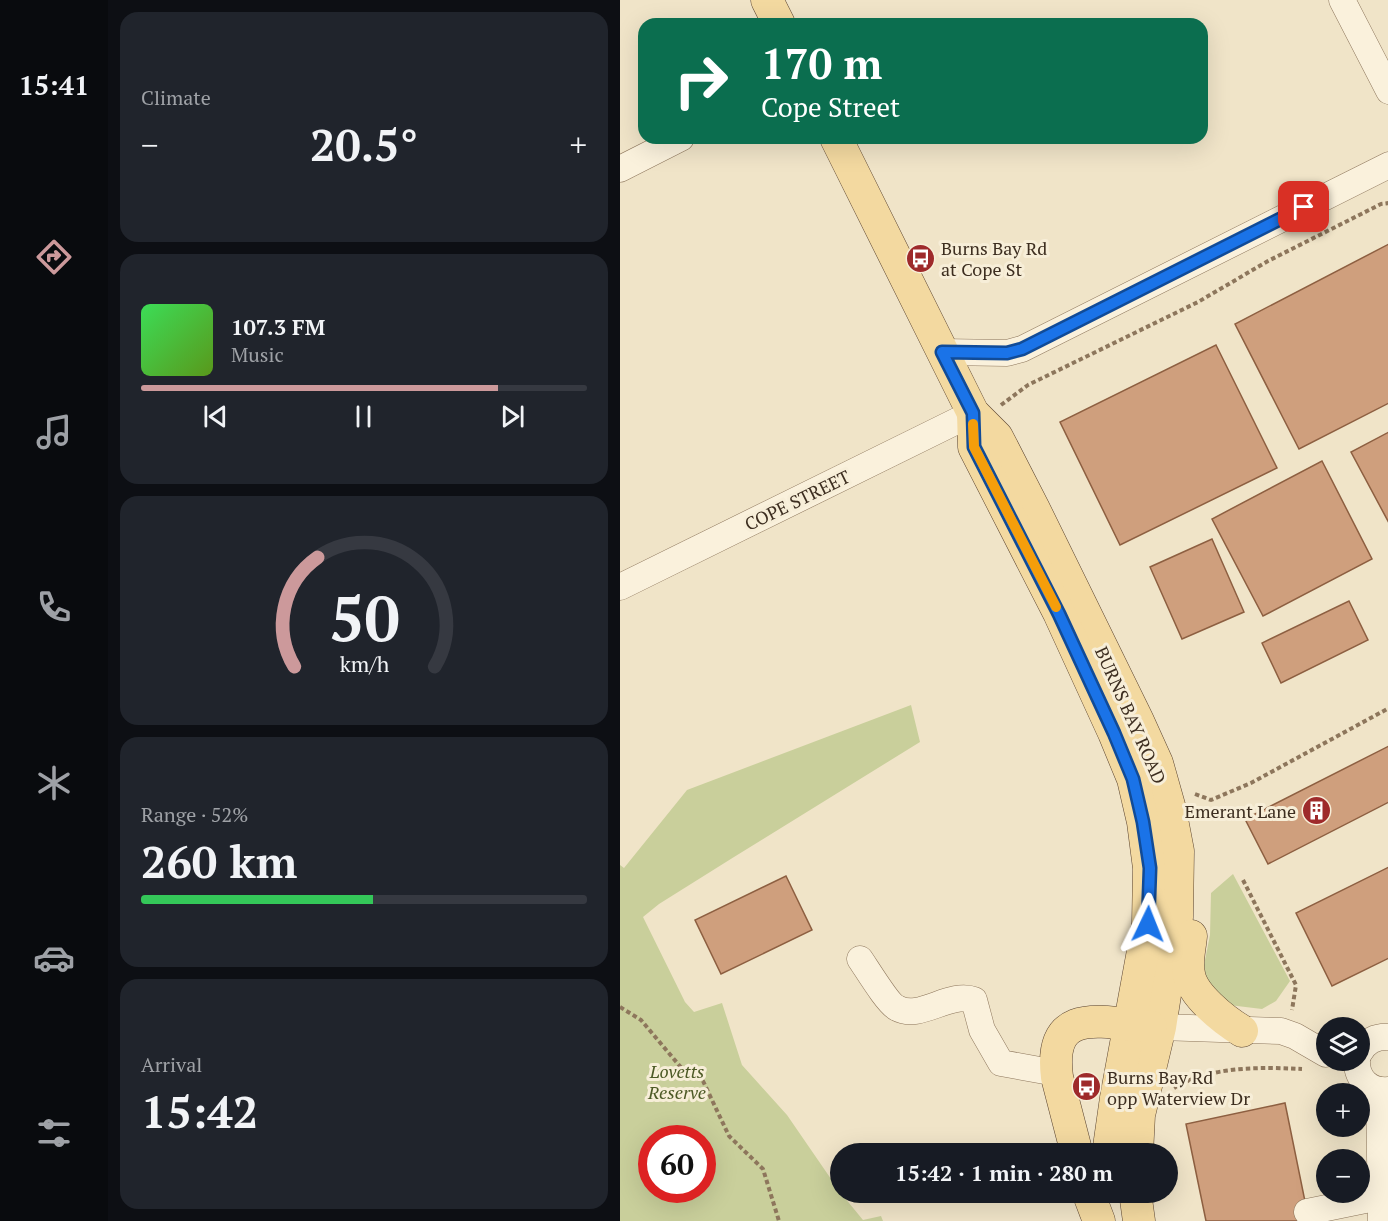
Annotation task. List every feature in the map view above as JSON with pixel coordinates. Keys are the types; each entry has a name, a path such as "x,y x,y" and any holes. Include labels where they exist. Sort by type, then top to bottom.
{"main road":[{"path":"767,0 776,18"},
{"name":"BURNS BAY ROAD","path":"839,144 942,352 986,409 996,437 1034,509 1157,763 1170,809 1178,851 1177,917 1160,1028 1139,1114 1138,1143"},
{"name":"BURNS BAY ROAD","path":"986,409 974,447 1059,614 1114,733 1133,779 1143,822 1150,868 1148,924 1109,1143"},
{"path":"1178,851 1192,888 1195,905 1188,966 1189,976 1199,994 1229,1024 1242,1031"},
{"path":"1074,1143 1055,1065 1061,1037 1071,1026 1086,1022 1160,1028"},
{"path":"1092,1203 1099,1221"},
{"path":"1109,1203 1110,1221"},
{"path":"1137,1203 1139,1221"}],"street":[{"path":"1342,0 1388,91"},
{"path":"620,169 669,144"},
{"path":"942,352 1007,353 1022,349 1388,165"},
{"name":"COPE STREET","path":"620,587 986,409"},
{"path":"860,959 895,1007 904,1011 917,1010 964,997 974,1000 982,1030 991,1050 1001,1063 1056,1073"},
{"path":"1160,1028 1269,1030 1289,1033 1316,1061"},
{"path":"1370,1041 1374,1038 1388,1037"},
{"path":"1307,1212 1381,1209 1384,1090 1370,1087 1363,1081 1358,1071"}],"path":[{"path":"986,409 1028,384 1198,302 1268,261 1381,204 1388,203"},
{"path":"1189,792 1211,800 1251,783 1388,708"},
{"path":"1243,880 1296,985 1291,1012 1297,1014"},
{"path":"620,1007 641,1020 684,1071 703,1081 729,1136 763,1169 779,1221"},
{"path":"1171,1089 1187,1080 1220,1072 1301,1069 1316,1064"}],"green space":[{"name":"Lovetts Reserve","path":"911,705 920,742 659,904 643,917 685,1002 694,1012 722,1003 742,1065 787,1115 830,1177 830,1203 849,1203 863,1220 881,1216 883,1221 620,1221 620,865 624,868 687,790"},
{"path":"1233,874 1290,981 1276,1001 1262,1009 1229,1005 1207,984 1204,965 1210,935 1211,893"}],"building":[{"path":"1389,244 1389,403 1299,449 1235,324"},
{"path":"1216,345 1277,468 1120,545 1060,422"},
{"path":"1389,432 1389,523 1351,452"},
{"path":"1322,461 1372,559 1263,616 1212,519"},
{"path":"1212,539 1244,612 1182,639 1150,567"},
{"path":"1349,601 1368,640 1281,683 1262,643"},
{"name":"Emerant Lane","path":"1389,746 1389,802 1268,864 1245,819"},
{"path":"1389,867 1389,958 1332,986 1296,913"},
{"path":"786,876 812,930 721,974 695,920"},
{"path":"1285,1103 1309,1221 1206,1221 1186,1124"}],"slow traffic":[{"path":"973,424 974,447 1056,607"}],"place":[{"name":"Burns Bay Rd at Cope St","path":"920,258"},
{"name":"Emerant Lane","path":"1317,811"},
{"name":"Burns Bay Rd opp Waterview Dr","path":"1086,1087"}],"route":[{"path":"1148,924 1150,868 1133,779 1059,614 974,447 973,413 942,352 1007,353 1022,349 1304,207"}]}
